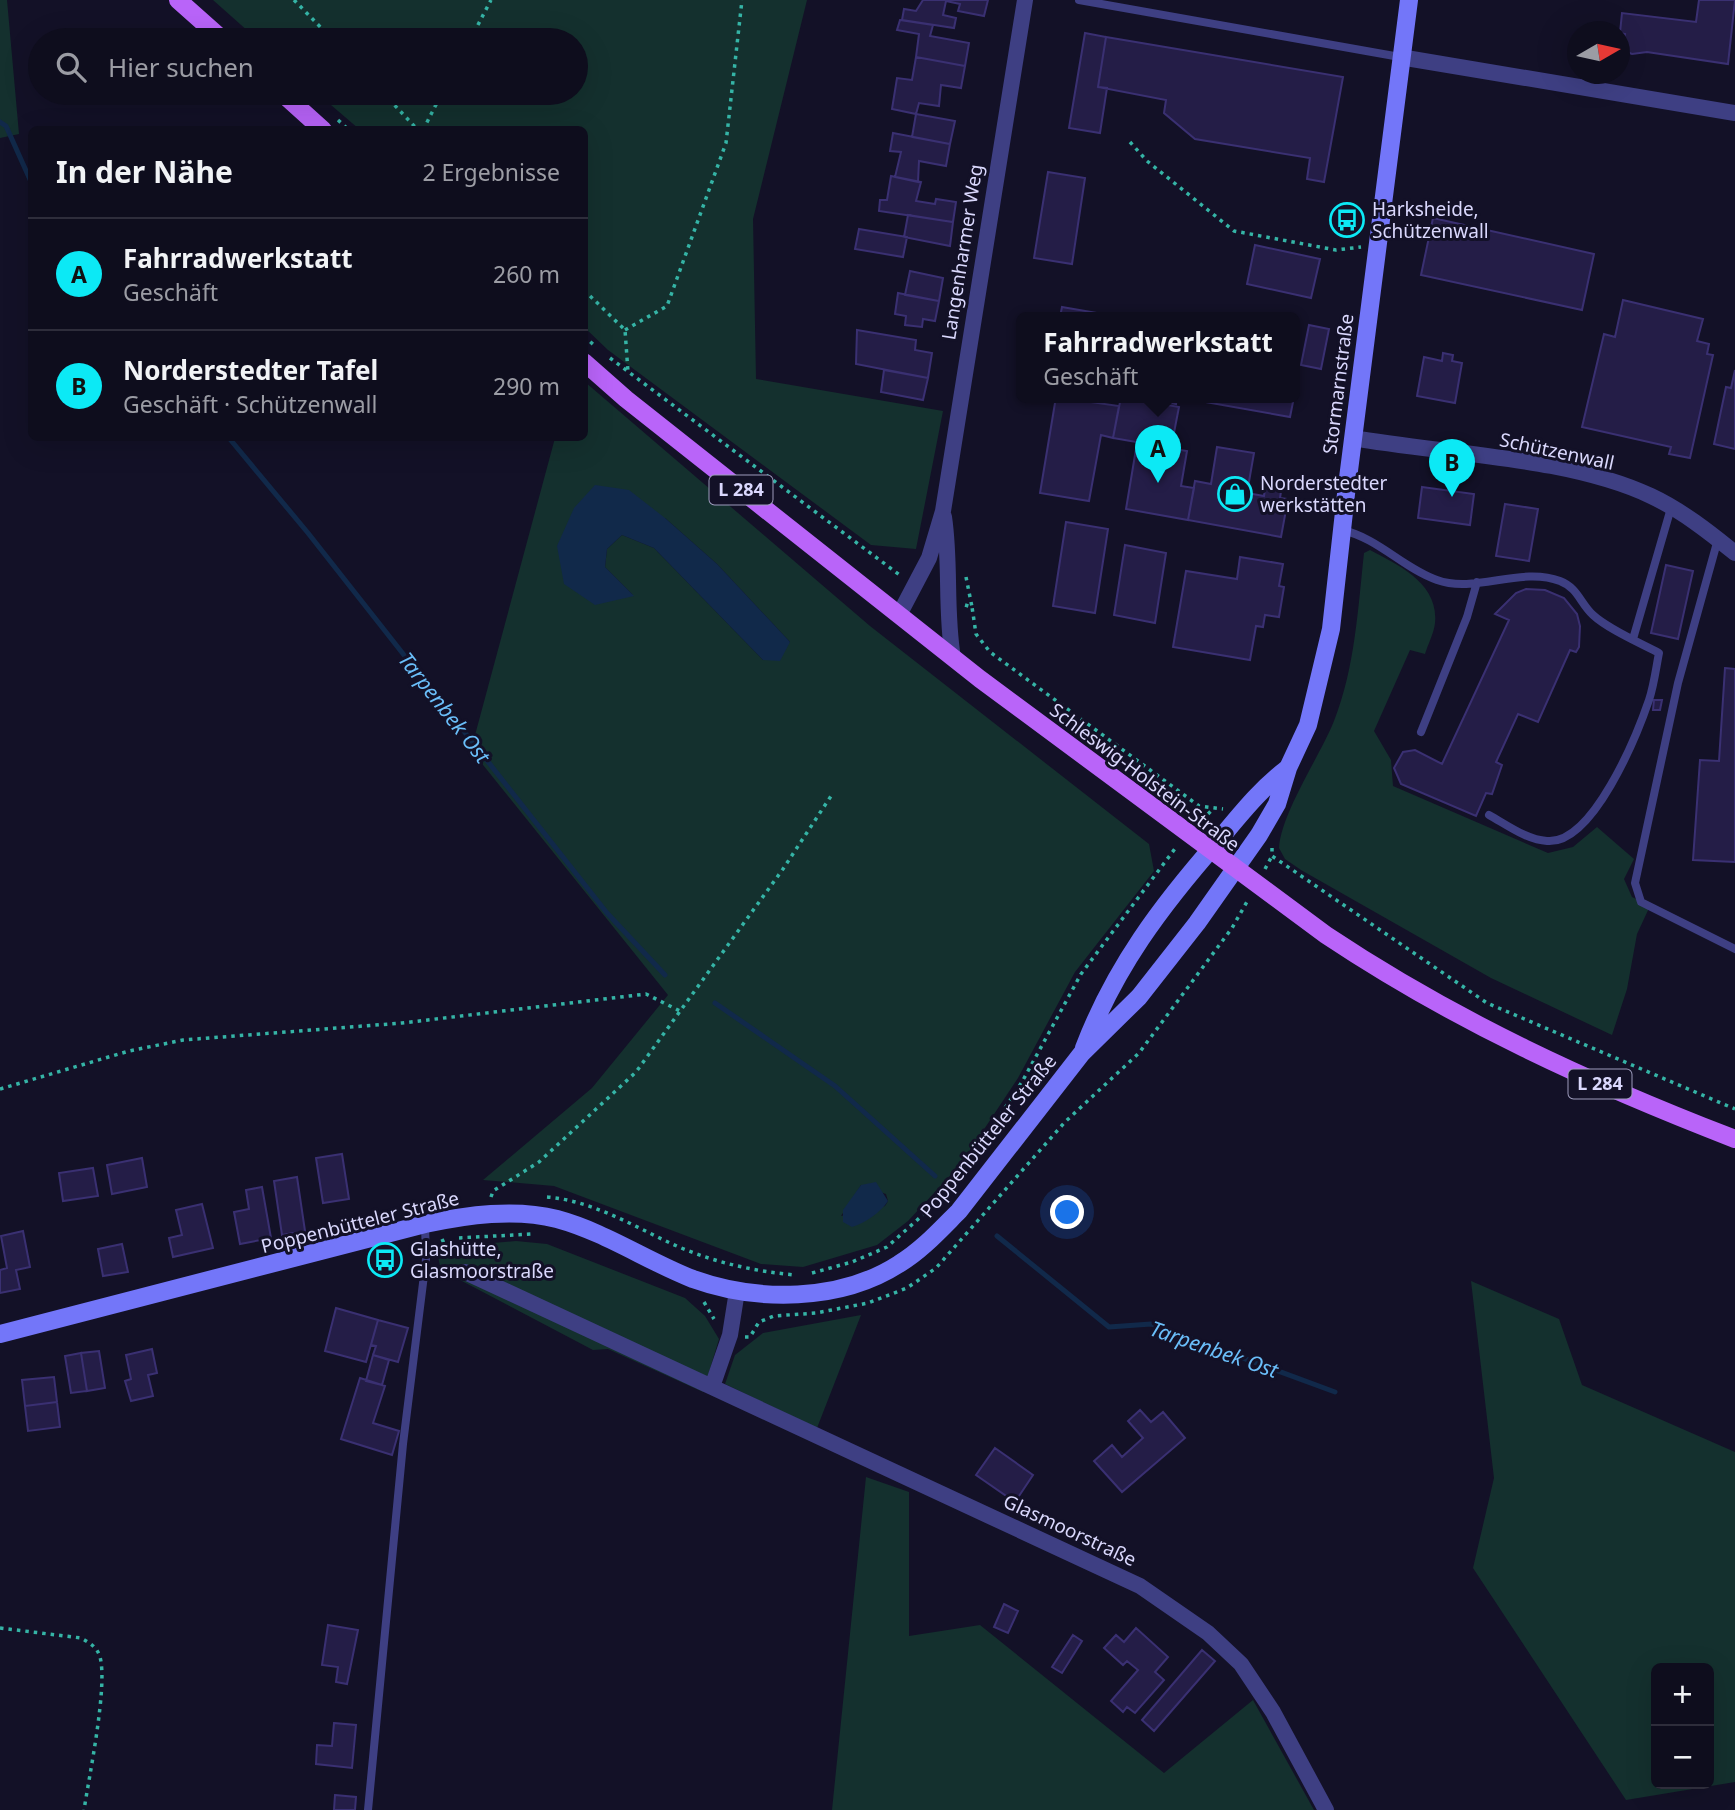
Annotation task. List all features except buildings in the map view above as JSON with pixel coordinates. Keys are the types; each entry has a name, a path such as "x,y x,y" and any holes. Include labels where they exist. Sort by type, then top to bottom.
{"main road":[{"path":"178,0 210,28"},
{"name":"Stormarnstraße","path":"1233,870 1259,835 1283,791 1288,768 1300,745 1316,699 1331,629 1409,0"},
{"path":"295,105 319,126"},
{"name":"Schleswig-Holstein-Straße","path":"588,366 626,399 953,659 1233,870 1384,974 1468,1023 1532,1054 1735,1139"},
{"name":"Stormarnstraße","path":"1209,851 1259,791 1288,768"},
{"name":"Poppenbütteler Straße","path":"1082,1052 1112,980 1176,889 1209,851"},
{"name":"Poppenbütteler Straße","path":"0,1334 425,1224 483,1215 557,1219 694,1279 737,1291 776,1295 835,1288 881,1275 899,1265 959,1211 1082,1052 1139,998 1197,923 1233,870"}],"street":[{"name":"Langenharmer Weg","path":"899,615 917,586 929,558 943,511 1025,0"},
{"path":"1400,57 1735,113"},
{"name":"Schützenwall","path":"1353,438 1520,462 1595,477 1651,496 1735,553"},
{"name":"Langenharmer Weg","path":"943,511 950,556 949,600 953,659"},
{"name":"Glasmoorstraße","path":"465,1272 1140,1586 1208,1633 1241,1664 1273,1712 1326,1810"},
{"path":"712,1387 730,1335 737,1291"}],"lane":[{"path":"1079,0 1400,57"},
{"path":"1633,639 1671,508"},
{"path":"1342,530 1379,545 1437,581 1477,582 1522,577 1560,581 1576,590 1594,616 1659,653 1650,698 1608,793 1568,836 1549,842 1520,833 1489,815"},
{"path":"1718,539 1678,683 1634,883 1641,902 1735,949"},
{"path":"1421,732 1467,617 1477,582"},
{"path":"368,1810 403,1444 426,1259 425,1224"}],"path":[{"path":"294,0 321,28"},
{"path":"476,28 491,0"},
{"path":"625,330 667,306 726,143 743,0"},
{"path":"395,105 417,126"},
{"path":"423,126 435,105"},
{"path":"1130,142 1147,161 1234,231 1336,250 1377,244"},
{"path":"588,294 625,330 629,354 626,399"},
{"path":"588,339 599,349"},
{"path":"606,355 882,564 917,586"},
{"path":"949,600 972,607 976,634 990,652 1199,806 1222,808 1237,819"},
{"path":"483,1215 493,1191 539,1162 636,1072 682,1012 833,793"},
{"path":"778,1273 804,1276 887,1247 935,1204 966,1167 1022,1082 1081,974 1167,855 1213,809"},
{"path":"1259,835 1271,843 1272,856 1487,1003 1735,1109"},
{"path":"0,1089 129,1051 183,1040 402,1023 646,994 682,1012"},
{"path":"442,1239 454,1265 465,1272"},
{"path":"0,1628 81,1638 93,1645 99,1655 102,1671 96,1735 84,1810"}],"green space":[{"path":"0,0 7,0 19,134 0,138"},
{"path":"213,0 807,0 753,219 756,379 943,411 916,549 871,545 608,350 588,331 588,126 356,126 331,105 588,105 588,28 244,28"},
{"path":"588,385 870,626 1149,844 1154,871 1075,972 1018,1078 961,1164 908,1221 877,1245 803,1267 761,1264 554,1186 483,1180 592,1088 668,995 471,750 554,441 588,441","holes":["665,518 717,564 790,642 763,660 654,548 622,535 607,549 605,567 633,595 557,546","861,1185 886,1194 888,1201 885,1206 841,1216"]},
{"path":"1370,550 1404,569 1424,586 1435,609 1435,623 1425,654 1410,650 1374,731 1391,760 1393,786 1548,853 1573,847 1597,827 1634,859 1624,879 1632,897 1650,906 1637,934 1627,989 1612,1035 1491,978 1301,870 1285,859 1279,848 1286,818 1328,735 1341,701 1355,638 1364,553"},
{"path":"516,1241 547,1244 685,1298 705,1316 719,1339 703,1392 608,1349 593,1350 441,1270 436,1248"},
{"path":"1471,1281 1559,1319 1582,1385 1735,1452 1735,1782 1714,1785 1714,1663 1651,1663 1651,1789 1693,1789 1626,1800 1473,1568 1494,1478"},
{"path":"861,1315 817,1428 725,1384 735,1355 763,1333"},
{"path":"866,1477 909,1492 909,1636 980,1625 1164,1773 1253,1700 1314,1810 832,1810"}],"water":[{"path":"595,485 629,490 717,564 790,642 780,661 763,660 654,548 622,535 607,549 605,567 634,596 595,605 564,584 557,546 574,508"},
{"path":"876,1182 888,1201 885,1205 872,1217 857,1225 852,1227 843,1222 843,1210 861,1185"}],"waterway":[{"name":"Tarpenbek Ost","path":"0,122 6,126 28,175"},
{"name":"Tarpenbek Ost","path":"231,441 308,533 607,913 665,975"},
{"name":"Tarpenbek Ost","path":"715,1003 835,1086 935,1176"},
{"name":"Tarpenbek Ost","path":"997,1236 1109,1327 1151,1324 1335,1392"}],"place":[{"name":"Harksheide, Schützenwall","path":"1347,220"},
{"name":"Fahrradwerkstatt","path":"1158,483"},
{"name":"Norderstedter werkstätten","path":"1235,494"},
{"name":"Norderstedter Tafel","path":"1452,497"},
{"name":"Glashütte, Glasmoorstraße","path":"385,1260"}]}
